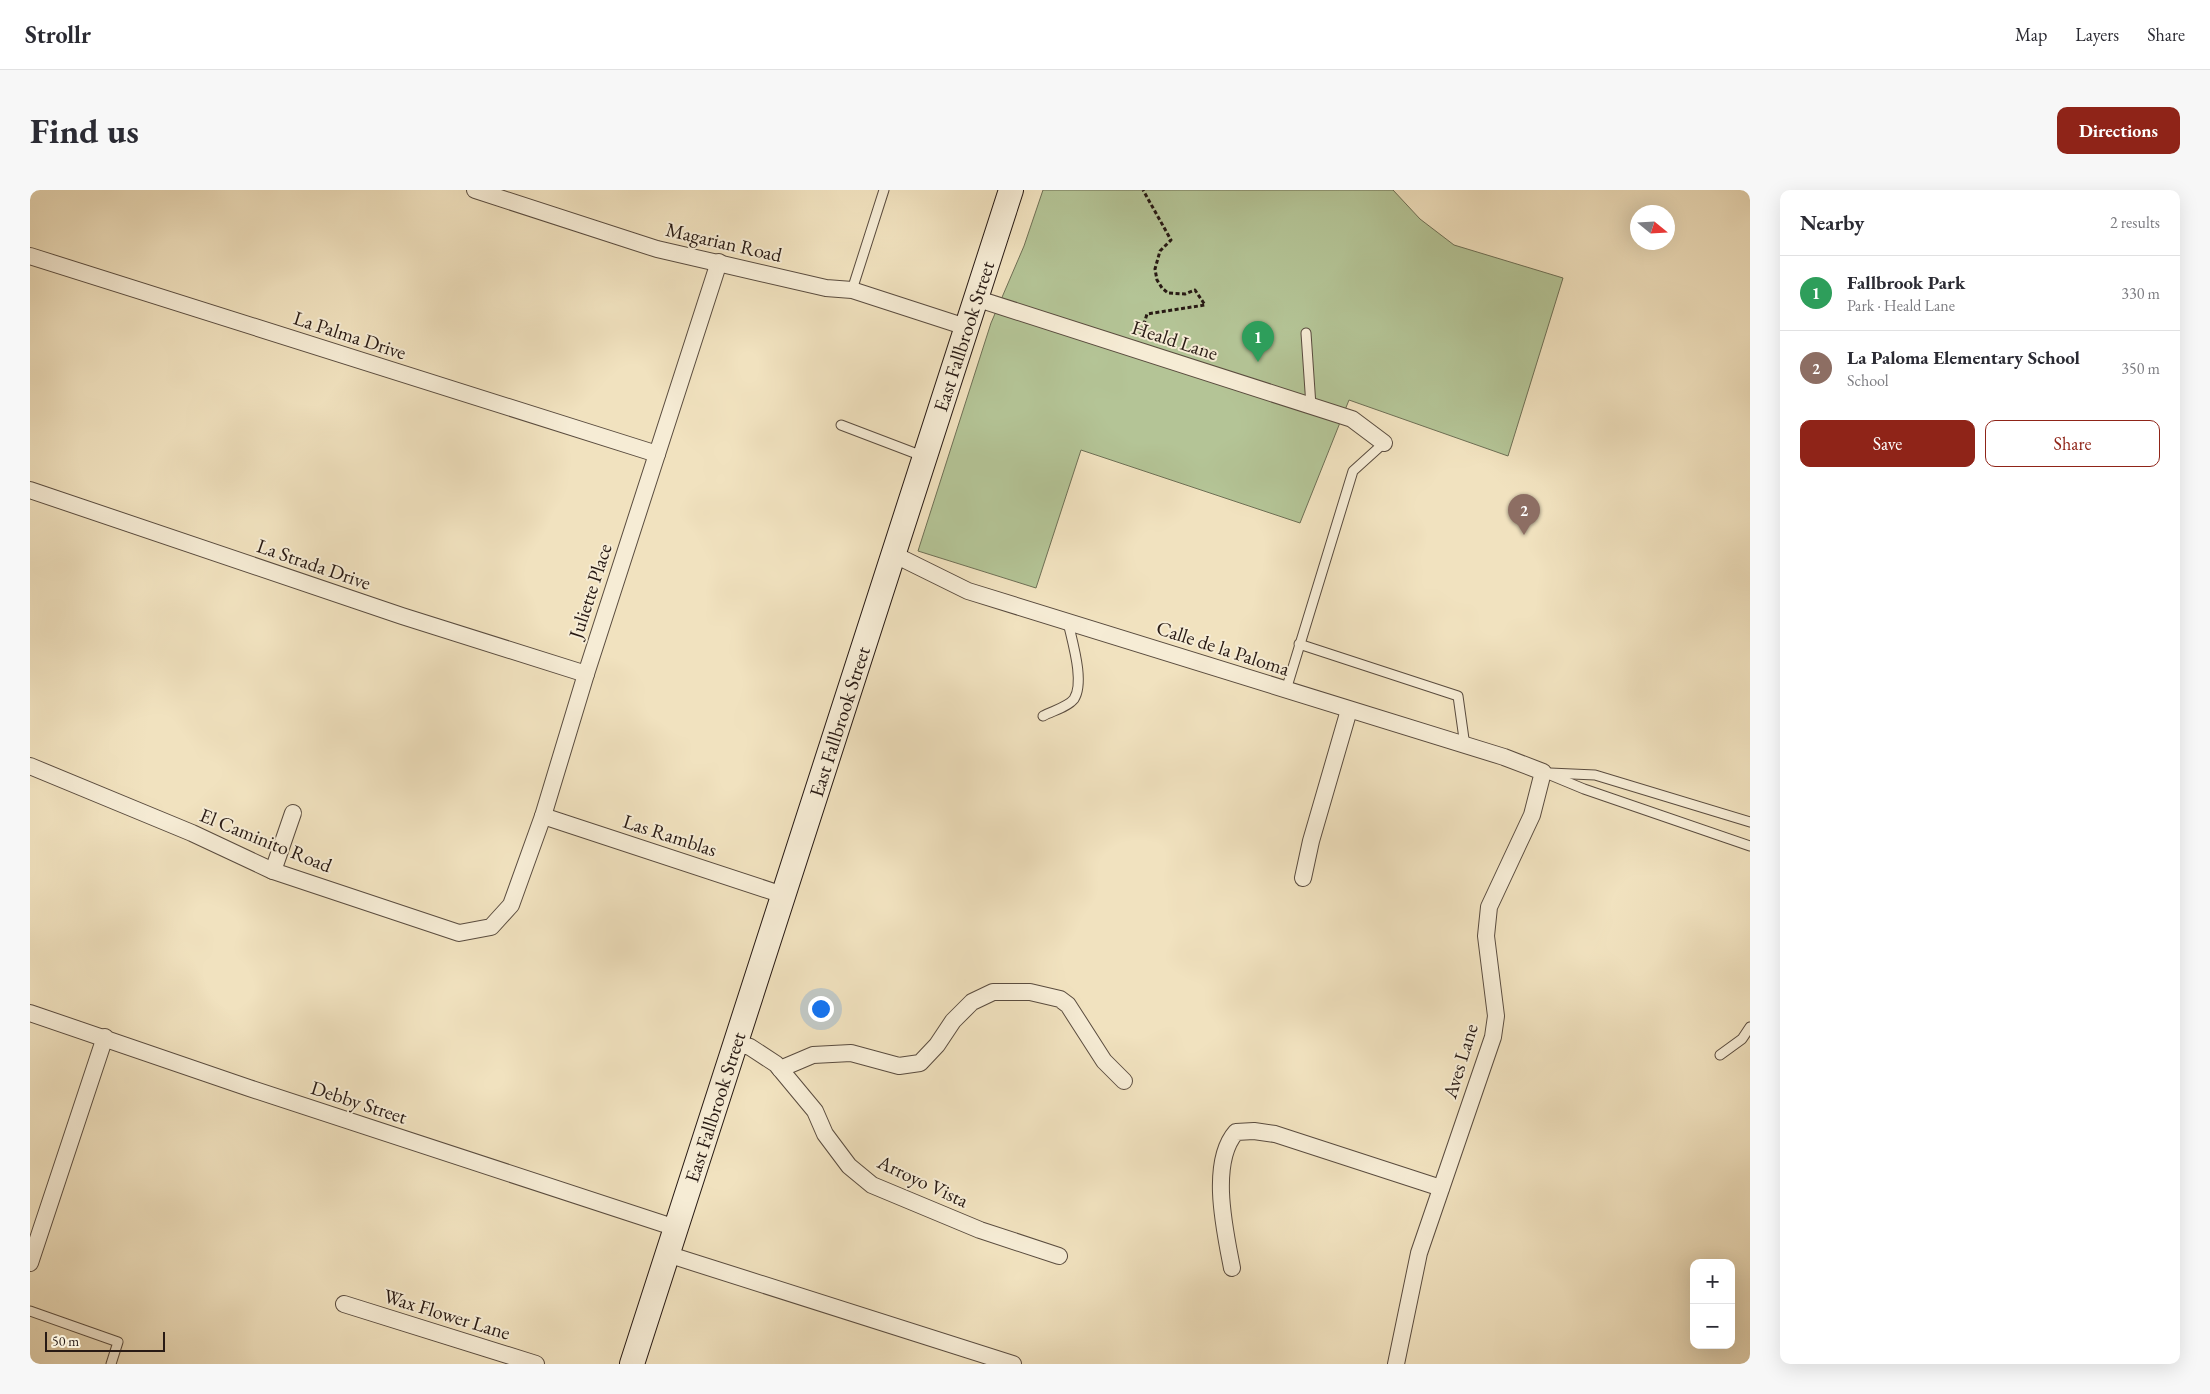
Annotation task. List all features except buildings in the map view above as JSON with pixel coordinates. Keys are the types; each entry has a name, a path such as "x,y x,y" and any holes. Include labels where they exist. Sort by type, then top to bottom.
{"main road":[{"name":"East Fallbrook Street","path":"632,1364 895,555 975,298 1011,190"}],"street":[{"name":"Magarian Road","path":"475,190 657,249 826,288 852,290 966,327"},
{"name":"La Palma Drive","path":"30,256 657,454"},
{"name":"Juliette Place","path":"491,927 511,905 543,816 586,674 719,262"},
{"name":"Heald Lane","path":"975,298 1352,419 1384,443"},
{"name":"La Strada Drive","path":"30,490 393,613 586,674"},
{"name":"Calle de la Paloma","path":"895,555 968,591 1543,772"},
{"path":"1303,878 1311,841 1349,710"},
{"name":"El Caminito Road","path":"30,766 192,833 273,870 459,933 491,927"},
{"name":"Aves Lane","path":"1396,1364 1419,1254 1492,1036 1496,1016 1486,936 1489,907 1532,815 1543,772"},
{"path":"273,870 293,813"},
{"name":"Las Ramblas","path":"543,816 783,895"},
{"path":"780,1069 813,1054 851,1053 899,1066 920,1063 937,1045 953,1021 972,1002 992,992 1030,992 1060,999 1068,1005 1104,1061 1124,1081"},
{"name":"Debby Street","path":"30,1013 105,1037 249,1088 676,1228"},
{"path":"30,1263 105,1037"},
{"name":"Arroyo Vista","path":"736,1042 750,1047 780,1069 815,1111 825,1134 849,1166 872,1185 980,1230 1060,1256"},
{"path":"1232,1268 1223,1220 1221,1190 1223,1163 1228,1141 1236,1132 1254,1131 1276,1134 1441,1188"},
{"path":"667,1254 1013,1364"},
{"name":"Wax Flower Lane","path":"344,1304 536,1364"}],"lane":[{"path":"852,290 884,190"},
{"path":"1306,333 1311,406"},
{"path":"841,426 925,457"},
{"path":"1286,690 1353,471 1384,443"},
{"path":"1043,716 1069,704 1074,698 1076,691 1078,671 1068,622"},
{"path":"1299,644 1458,696 1465,746"},
{"path":"1543,772 1595,775 1750,822"},
{"path":"1543,772 1584,789 1750,846"},
{"path":"1720,1055 1742,1039 1750,1026"},
{"path":"30,1311 118,1342 111,1364"}],"path":[{"path":"1136,349 1147,314 1205,305 1195,290 1185,294 1168,293 1162,288 1155,269 1160,251 1171,240 1143,190"}],"green space":[{"path":"1043,190 1393,190 1420,219 1454,245 1563,278 1508,456 1349,400 1300,523 1081,450 1036,588 918,551 991,323 1024,246"}],"place":[{"name":"Fallbrook Park","path":"1258,362"},
{"name":"La Paloma Elementary School","path":"1524,535"}]}
